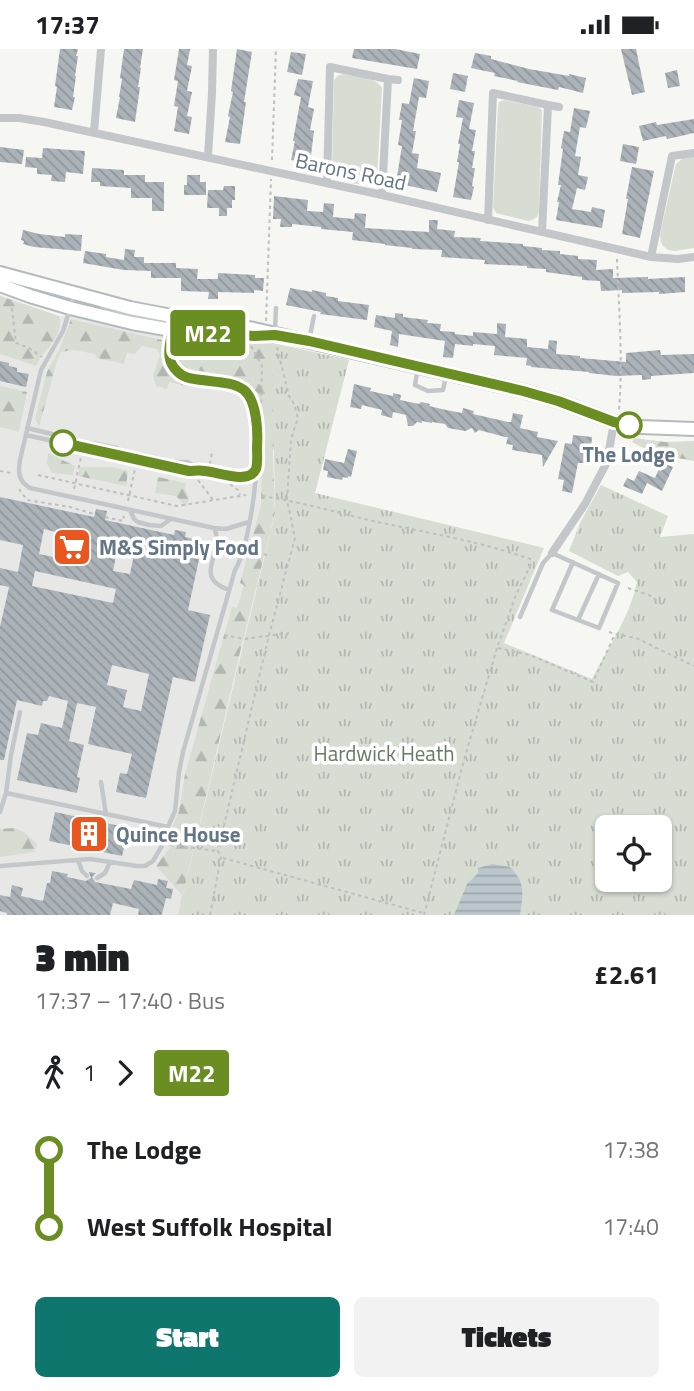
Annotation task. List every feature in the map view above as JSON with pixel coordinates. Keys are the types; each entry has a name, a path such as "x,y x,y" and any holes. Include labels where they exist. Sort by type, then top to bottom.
{"street":[{"path":"94,132 101,49"},
{"path":"208,156 213,49"},
{"path":"327,183 327,66 398,80"},
{"path":"382,195 388,79"},
{"path":"483,91 559,107"},
{"path":"488,221 493,93"},
{"path":"541,232 548,105"},
{"name":"Barons Road","path":"0,118 19,118 208,156 651,257 694,257"},
{"path":"651,257 668,156 694,153"},
{"path":"0,273 84,297 182,318 254,329 418,366 558,401 640,427 694,429"},
{"path":"0,285 53,303 68,313 132,323 172,335 273,335"},
{"path":"552,553 585,504 607,462 616,419"}],"lane":[{"path":"0,866 100,860 145,866 159,853 175,811 183,752 234,570 244,549 248,534 254,495 257,423 250,397 245,391 186,377 177,372 169,355 172,335 170,324 166,321 109,310 84,297 73,299 56,345 41,370 18,471 24,484 30,488 214,528 231,528 249,522"},
{"path":"273,335 276,308"},
{"path":"309,341 314,316"},
{"path":"418,366 415,385 428,391 443,390 447,373"},
{"path":"27,431 68,438"},
{"path":"27,431 189,471 204,470"},
{"path":"92,443 117,447"},
{"path":"140,454 174,462 187,462 204,470 234,477 247,477 256,468"},
{"path":"130,510 134,519 149,525 161,526 172,519"},
{"path":"214,528 217,534 210,572 212,580 218,586 229,590"},
{"path":"520,617 543,563 552,553 573,562 618,583 598,628 552,610 573,562"},
{"path":"578,620 598,574"},
{"path":"0,812 6,793 20,712"},
{"path":"101,782 106,814"},
{"path":"6,793 168,827"},
{"path":"78,860 87,876"},
{"path":"97,878 105,873 110,862"}],"path":[{"path":"210,915 221,857 218,851 295,538 287,500 290,439 298,418 289,396 273,335 271,171 276,49"},
{"path":"616,419 621,390 617,250"},
{"path":"246,335 262,366 261,407"},
{"path":"76,481 82,452"},
{"path":"130,489 136,464"},
{"path":"0,471 12,474"},
{"path":"38,475 177,506 254,495 287,500 503,549 533,560 516,596 497,648 464,760 424,914 221,857"},
{"path":"195,476 212,500"},
{"path":"41,508 42,504"},
{"path":"628,588 649,595 663,605"},
{"path":"609,632 636,638 694,666"},
{"path":"217,633 244,639 289,633"},
{"path":"497,648 530,655 593,682 615,634"},
{"path":"170,845 218,851"}],"shaded area":[{"path":"0,295 59,316 74,316 186,340 274,342 270,532 178,915 0,915"},
{"path":"492,864 510,867 519,878 522,895 520,915 454,915 467,884 478,873 478,868"}],"green space":[{"path":"343,74 370,79 382,88 377,178 368,184 342,180 332,166 334,81 337,76"},
{"path":"504,100 542,110 539,211 537,217 528,221 496,213 493,207 498,107 499,102"},
{"path":"694,156 694,248 668,250 661,242 660,234 676,164 684,157"},
{"path":"0,296 59,316 59,331 36,366 0,354"},
{"path":"71,319 162,340 169,368 178,377 193,383 190,387 169,382 167,389 156,386 153,376 160,355 157,349 142,346 135,354 127,353 124,364 74,350 61,352 39,427 35,419 47,372"},
{"path":"221,341 272,343 349,360 273,450 275,513 178,915 182,895 156,866 171,846 171,830 179,811 185,774 232,607 237,608 244,585 240,583 261,505 262,443 258,393 242,379 186,368 177,358 177,349"},
{"name":"Hardwick Heath","path":"272,343 349,360 315,493 544,548 504,643 592,679 624,619 637,582 628,572 618,576 569,551 580,523 601,485 668,516 660,537 694,534 694,915 178,915 275,513"},
{"path":"0,386 27,392 19,432 0,427"},
{"path":"634,438 665,442 694,441 694,461 655,454 632,442"},
{"path":"48,453 75,466 73,475 52,473 47,464"},
{"path":"80,467 126,470 126,486 78,476"},
{"path":"158,477 186,483 189,499 186,507 176,496 155,493"},
{"path":"15,828 37,844 34,852 0,857 0,829"}],"building":[{"path":"60,49 78,49 72,110 54,107"},
{"path":"124,49 143,49 135,122 116,118"},
{"path":"179,49 190,49 187,65 192,66 187,91 192,92 187,116 192,117 189,134 174,131 178,81 174,80"},
{"path":"237,49 252,52 240,144 225,142"},
{"path":"354,49 395,49 420,54 417,69 352,58"},
{"path":"621,49 636,49 645,92 632,95"},
{"path":"291,52 306,54 302,75 287,72"},
{"path":"475,53 529,69 586,78 583,93 517,82 494,76 495,73 471,68"},
{"path":"677,70 680,86 668,88 665,73"},
{"path":"453,73 468,76 465,92 450,89"},
{"path":"414,78 429,81 426,98 419,97 412,153 419,154 417,168 441,173 437,192 396,183 402,146 398,145 402,120 399,120 402,103 409,104"},
{"path":"298,79 313,81 308,107 314,109 310,130 314,131 310,163 291,160 301,97 294,95"},
{"path":"459,100 474,103 469,129 476,130 472,151 475,151 472,168 475,168 471,200 453,197 463,118 456,117"},
{"path":"574,108 590,111 586,128 580,127 575,156 581,157 578,175 588,177 585,190 577,188 572,209 591,212 592,207 605,210 602,228 556,220 561,185 558,185 561,148 564,131 570,132"},
{"path":"694,119 694,133 643,141 639,126"},
{"path":"623,144 639,147 636,164 620,161"},
{"path":"0,147 24,150 22,164 0,162"},
{"path":"43,148 85,151 83,174 66,172 65,182 51,181 52,175 37,174 37,168 25,167 26,157 42,158"},
{"path":"632,167 654,171 640,238 622,234"},
{"path":"92,168 124,170 124,175 145,175 145,182 164,182 164,211 152,211 152,198 131,198 131,188 100,186 100,182 91,182"},
{"path":"187,175 200,175 200,182 206,182 206,195 184,195"},
{"path":"224,186 235,186 235,200 232,200 232,208 227,208 227,216 219,216 219,208 207,208 208,190 223,190"},
{"path":"274,196 308,200 307,211 323,212 324,203 334,204 333,217 354,219 355,213 366,214 365,228 429,232 429,220 438,220 437,229 455,231 454,237 523,244 542,250 560,251 560,254 578,256 578,259 597,260 596,270 613,269 613,278 685,277 685,292 659,294 601,291 600,281 546,272 546,269 484,264 485,260 441,257 442,250 412,249 352,240 353,232 292,224 292,227 280,227 281,219 273,219"},
{"path":"23,230 65,237 65,234 82,235 81,251 23,244"},
{"path":"125,249 135,250 134,257 144,257 144,263 176,263 176,268 198,269 197,279 218,279 218,273 255,275 255,278 264,278 263,291 218,292 218,299 208,299 209,292 181,291 181,278 151,278 151,271 124,270 83,263 85,251 124,260"},
{"path":"290,288 326,293 326,296 338,298 338,301 369,305 367,320 320,314 321,312 286,305"},
{"path":"395,313 403,314 403,317 428,320 427,323 441,324 440,331 473,336 473,332 497,334 497,323 506,324 505,337 527,339 527,347 548,349 549,340 557,341 556,354 580,358 626,362 626,353 660,350 661,355 694,354 694,373 651,376 651,379 642,380 642,375 616,376 531,367 526,365 527,358 494,355 495,346 473,344 455,344 453,358 443,357 445,341 399,334 398,347 390,345 392,331 374,327 376,315 395,318"},
{"path":"0,361 17,368 17,372 29,374 26,387 0,381"},
{"path":"354,384 371,388 370,391 401,395 400,400 419,404 421,402 462,413 463,408 474,411 473,414 508,422 511,422 513,413 523,415 520,428 538,432 537,437 558,441 543,467 542,455 512,450 513,445 506,444 508,437 479,430 475,433 472,428 465,431 448,428 445,424 432,422 422,421 408,426 406,415 393,412 392,418 381,415 382,410 362,405 361,409 350,407"},
{"path":"573,435 592,437 587,463 578,463 572,493 562,491 564,480 558,479 565,443 572,444"},
{"path":"348,449 357,451 351,477 343,477 342,480 327,477 328,471 323,470 325,459 344,463"},
{"path":"662,462 673,467 662,491 647,483 642,494 623,486 627,478 634,481 639,471 655,478"},
{"path":"0,497 94,517 96,509 107,511 105,520 174,535 175,530 186,532 185,537 203,541 188,610 210,615 195,682 173,677 146,798 116,792 120,773 127,774 132,754 88,744 96,707 77,703 69,741 84,745 77,777 80,778 77,793 17,780 27,733 38,735 41,723 62,728 68,701 49,696 42,706 17,700 4,760 0,760 0,627 9,587 0,585 0,568 18,572 23,545 0,540","holes":["44,529 64,534 58,558 39,554","118,546 135,550 130,574 113,571","35,571 116,589 113,603 32,586","112,665 149,674 141,711 123,707 127,690 107,685"]},
{"name":"Quince House","path":"55,812 129,828 122,856 49,841"},
{"path":"52,871 86,881 91,878 89,872 96,873 92,877 95,882 131,889 134,880 157,885 158,879 168,881 166,888 173,889 171,899 166,898 161,915 138,915 139,909 113,903 110,915 7,915 0,911 0,895 10,897 12,885 23,888 21,896 43,901"}],"bus line":[{"name":"M22","path":"63,443 189,471 204,470 234,477 247,477 252,473 256,468 258,435 250,397 237,387 186,377 177,372 169,355 172,330 275,335 309,341 523,391 629,425"}],"place":[{"name":"The Lodge","path":"629,425"},
{"name":"M&S Simply Food","path":"72,547"},
{"name":"Quince House","path":"89,834"}]}
